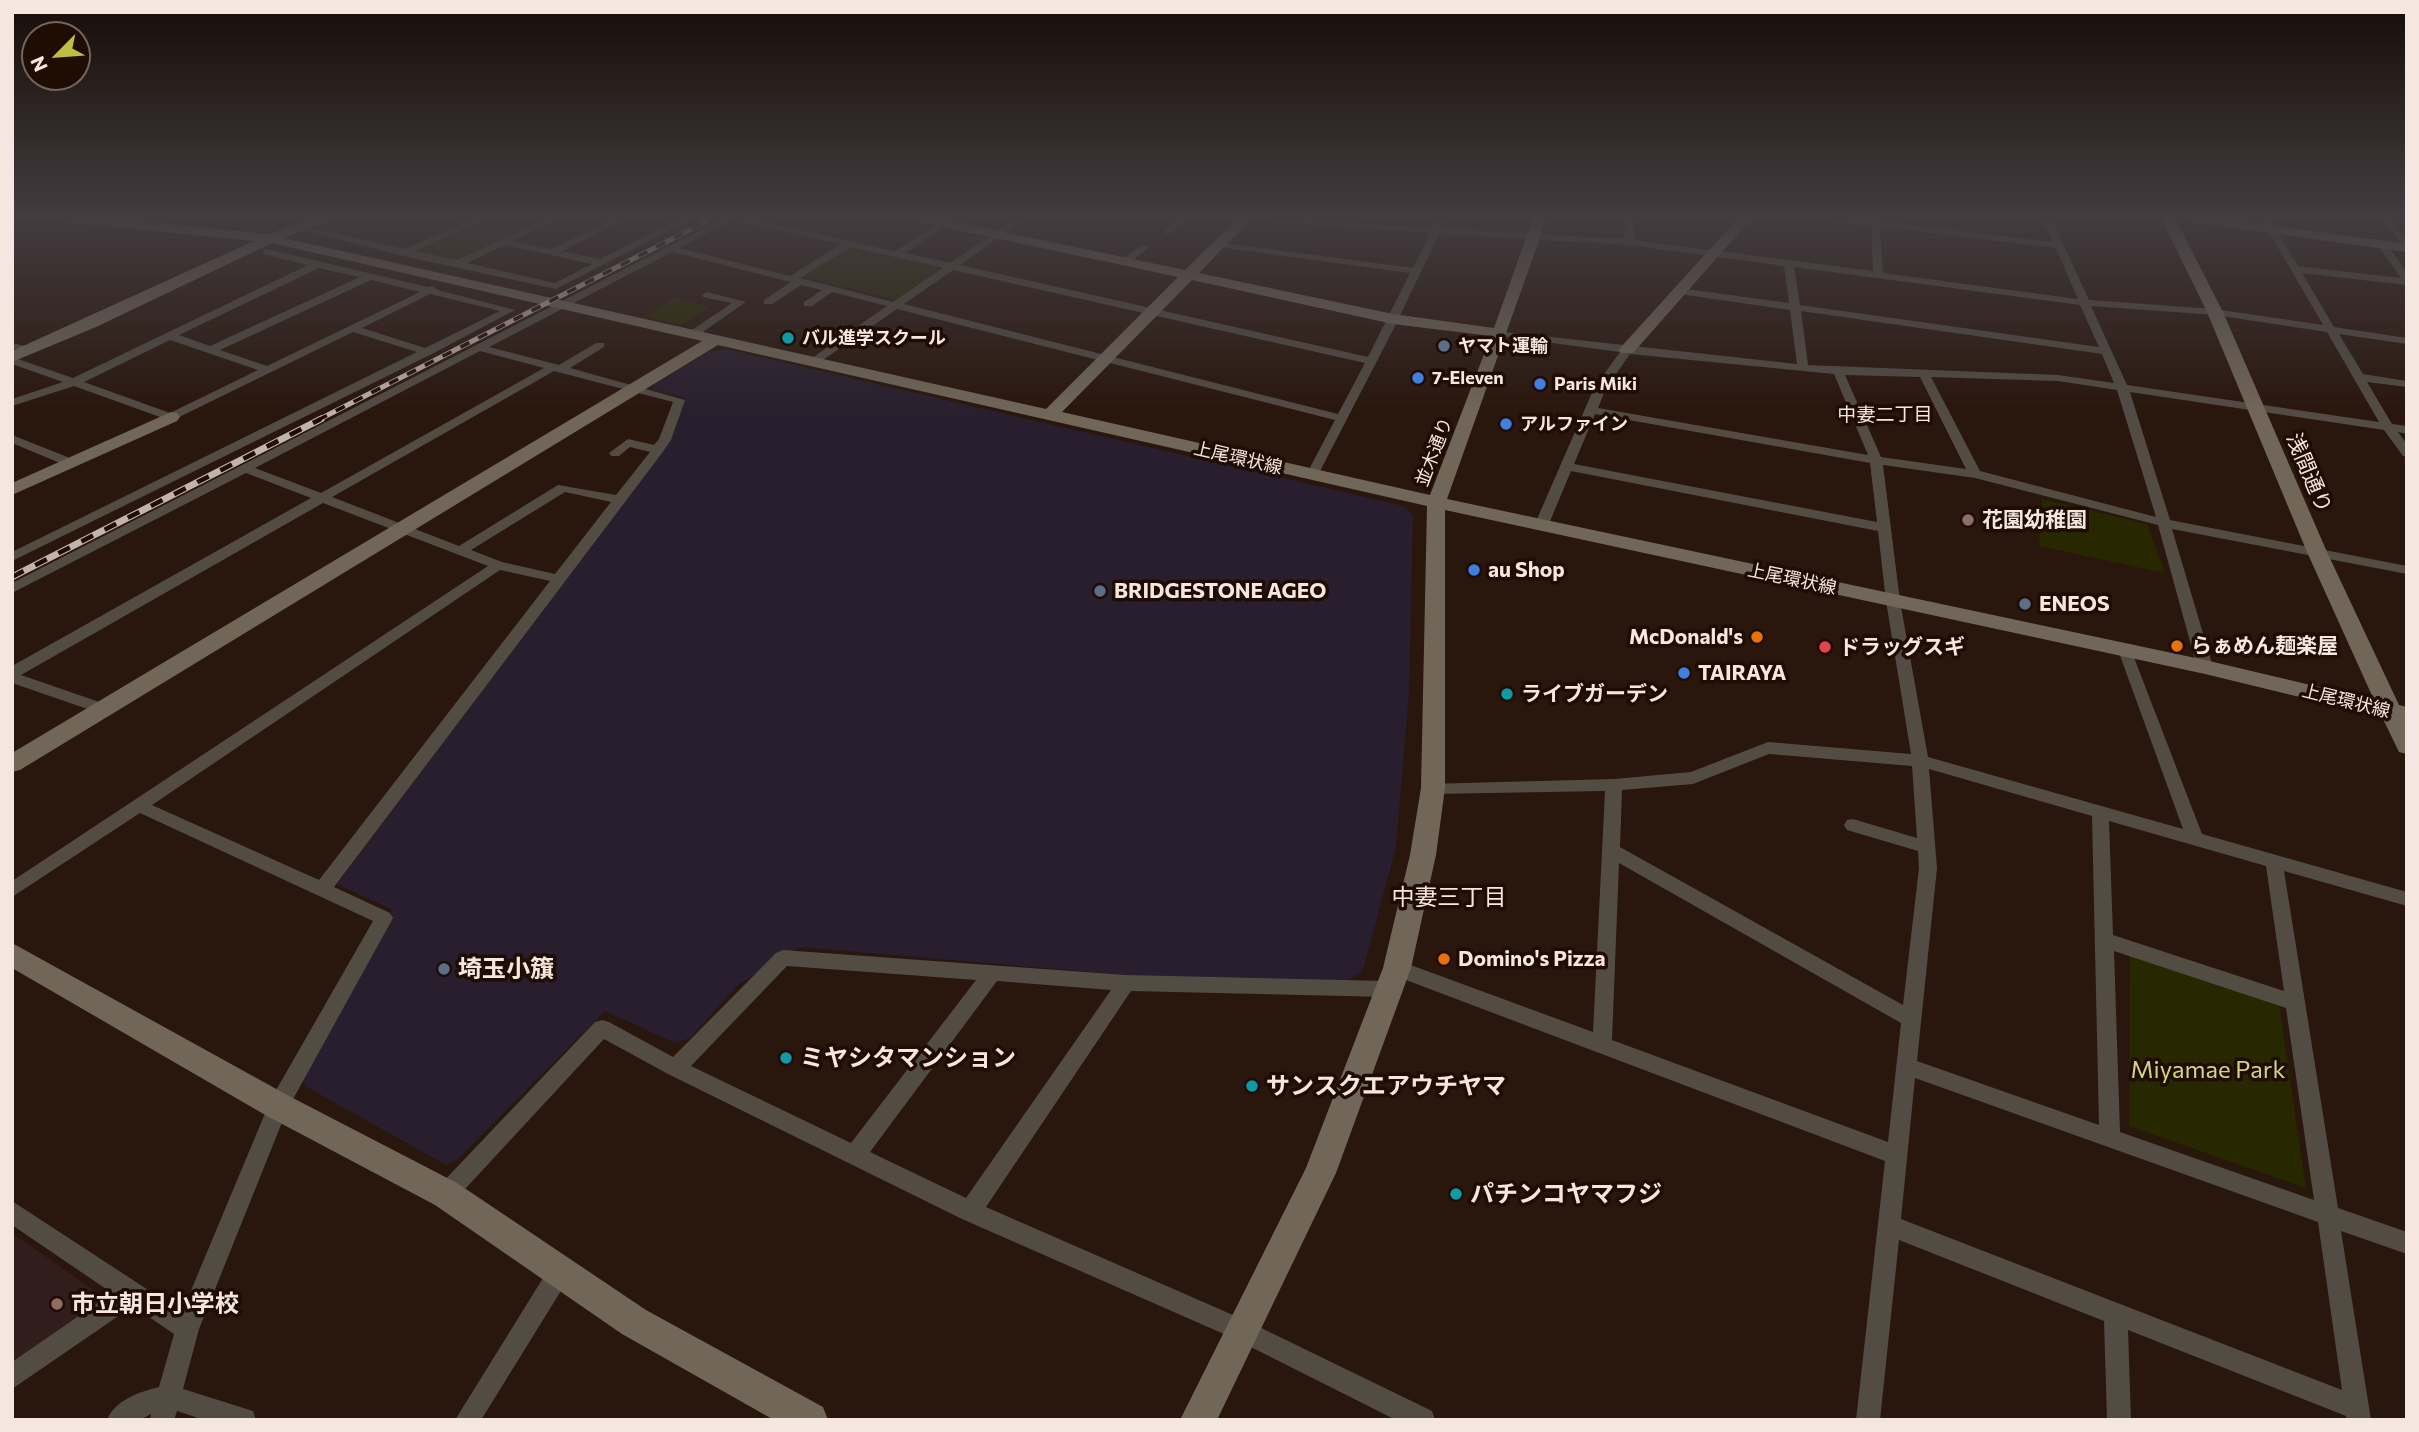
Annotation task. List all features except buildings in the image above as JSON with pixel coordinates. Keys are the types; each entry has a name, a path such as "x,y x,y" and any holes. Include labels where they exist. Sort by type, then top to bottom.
{"main road":[{"name":"上尾環状線","path":"501,285 564,304 715,340 1312,475 2205,667 2400,714"},
{"path":"1228,285 1393,319 1500,333"},
{"path":"12,764 629,389 715,340"},
{"path":"71,463 171,417"}],"street":[{"path":"12,359 178,285"},
{"path":"12,403 72,383 275,285"},
{"path":"211,350 352,285"},
{"path":"12,557 510,310 406,285"},
{"path":"12,359 171,417 354,329 437,285"},
{"path":"12,589 600,285"},
{"path":"768,302 790,285"},
{"path":"814,285 1341,418"},
{"path":"813,362 925,285"},
{"path":"1032,285 1372,361"},
{"path":"1050,415 1177,285"},
{"path":"1312,475 1409,285"},
{"name":"並木通り","path":"1436,503 1517,285"},
{"path":"1541,526 1600,388 1627,350 1684,285"},
{"path":"1792,285 1803,368"},
{"path":"1951,285 2087,303 2215,312 2407,341"},
{"path":"2078,285 2122,387 2205,667"},
{"name":"浅間通り","path":"2201,285 2283,468 2317,552 2400,714 2407,746"},
{"path":"2306,285 2388,427 2407,453"},
{"path":"808,304 830,289"},
{"path":"1679,291 2107,351"},
{"path":"693,334 741,302 708,295"},
{"path":"354,329 428,352"},
{"path":"1500,333 1627,350 1838,371 2058,378 2407,430"},
{"path":"170,336 268,370"},
{"path":"12,675 321,499 600,345"},
{"path":"12,346 33,349"},
{"path":"321,891 658,450 665,440 679,400 480,348"},
{"path":"1838,371 1876,460 1893,601 1920,761 1928,867 1868,1420"},
{"path":"1923,372 1975,474"},
{"path":"2359,377 2407,384"},
{"path":"1591,410 1876,460 1975,474 2164,523 2407,570"},
{"path":"12,439 71,463"},
{"path":"615,453 628,443 658,450"},
{"path":"12,491 71,463"},
{"path":"1568,467 1885,528"},
{"path":"246,468 498,565 559,579"},
{"path":"460,551 563,488 619,500"},
{"path":"1198,1420 1320,1173 1392,979 1423,855 1433,788 1436,503"},
{"path":"12,890 498,565"},
{"path":"2124,650 2195,838"},
{"path":"12,675 102,709"},
{"path":"1433,788 1614,785 1693,778 1768,748 1920,761 2407,900"},
{"path":"1602,1045 1614,785"},
{"path":"140,806 384,918 278,1106 187,1329 166,1408"},
{"path":"2100,813 2110,1138"},
{"path":"1853,825 1926,847"},
{"path":"1611,850 1911,1019"},
{"path":"2274,863 2358,1414"},
{"path":"2104,940 2295,1003"},
{"path":"12,954 278,1106 446,1194 634,1322 810,1420"},
{"path":"675,1068 783,958 1126,983 1392,979 1602,1045 1897,1155"},
{"path":"855,1155 992,973"},
{"path":"970,1211 1126,983"},
{"path":"446,1194 602,1028 675,1068 970,1211 1241,1330 1423,1420"},
{"path":"1906,1066 2407,1243"},
{"path":"12,1212 187,1329"},
{"path":"1889,1225 2116,1312 2358,1414"},
{"path":"467,1420 561,1270"},
{"path":"12,1377 132,1293"},
{"path":"2116,1312 2119,1420"},
{"path":"119,1420 141,1404 244,1420"}],"shaded area":[{"path":"725,349 1404,506 1413,515 1409,693 1396,847 1363,970 1349,980 1163,978 799,947 738,985 690,1038 675,1043 605,1011 457,1160 446,1165 305,1086 303,1078 327,1029 393,910 337,884 672,436 685,398 651,390 651,387 708,352"},
{"name":"市立朝日小学校","path":"12,1233 104,1297 98,1310 12,1370"}],"green space":[{"path":"835,285 921,285 899,300"},
{"path":"675,298 709,307 681,325 645,316"},
{"path":"2042,499 2147,524 2165,573 2039,546"},
{"name":"Miyamae Park","path":"2130,955 2279,1005 2306,1188 2129,1126"}],"railway":[{"path":"318,420 582,285"},
{"path":"12,577 321,419"}],"place":[{"name":"バル進学スクール","path":"788,338"},
{"name":"ヤマト運輸","path":"1444,346"},
{"name":"7-Eleven","path":"1418,378"},
{"name":"Paris Miki","path":"1540,384"},
{"name":"アルファイン","path":"1506,424"},
{"name":"花園幼稚園","path":"1968,520"},
{"name":"au Shop","path":"1474,570"},
{"name":"BRIDGESTONE AGEO","path":"1100,591"},
{"name":"ENEOS","path":"2025,604"},
{"name":"McDonald's","path":"1757,637"},
{"name":"らぁめん麺楽屋","path":"2177,646"},
{"name":"ドラッグスギ","path":"1825,647"},
{"name":"TAIRAYA","path":"1684,673"},
{"name":"ライブガーデン","path":"1507,694"},
{"name":"Domino's Pizza","path":"1444,959"},
{"name":"埼玉小籏","path":"444,969"},
{"name":"ミヤシタマンション","path":"786,1058"},
{"name":"サンスクエアウチヤマ","path":"1252,1086"},
{"name":"パチンコヤマフジ","path":"1456,1194"},
{"name":"市立朝日小学校","path":"57,1304"}],"district":[{"name":"中妻二丁目","path":"1885,415"},
{"name":"中妻三丁目","path":"1449,897"}]}
